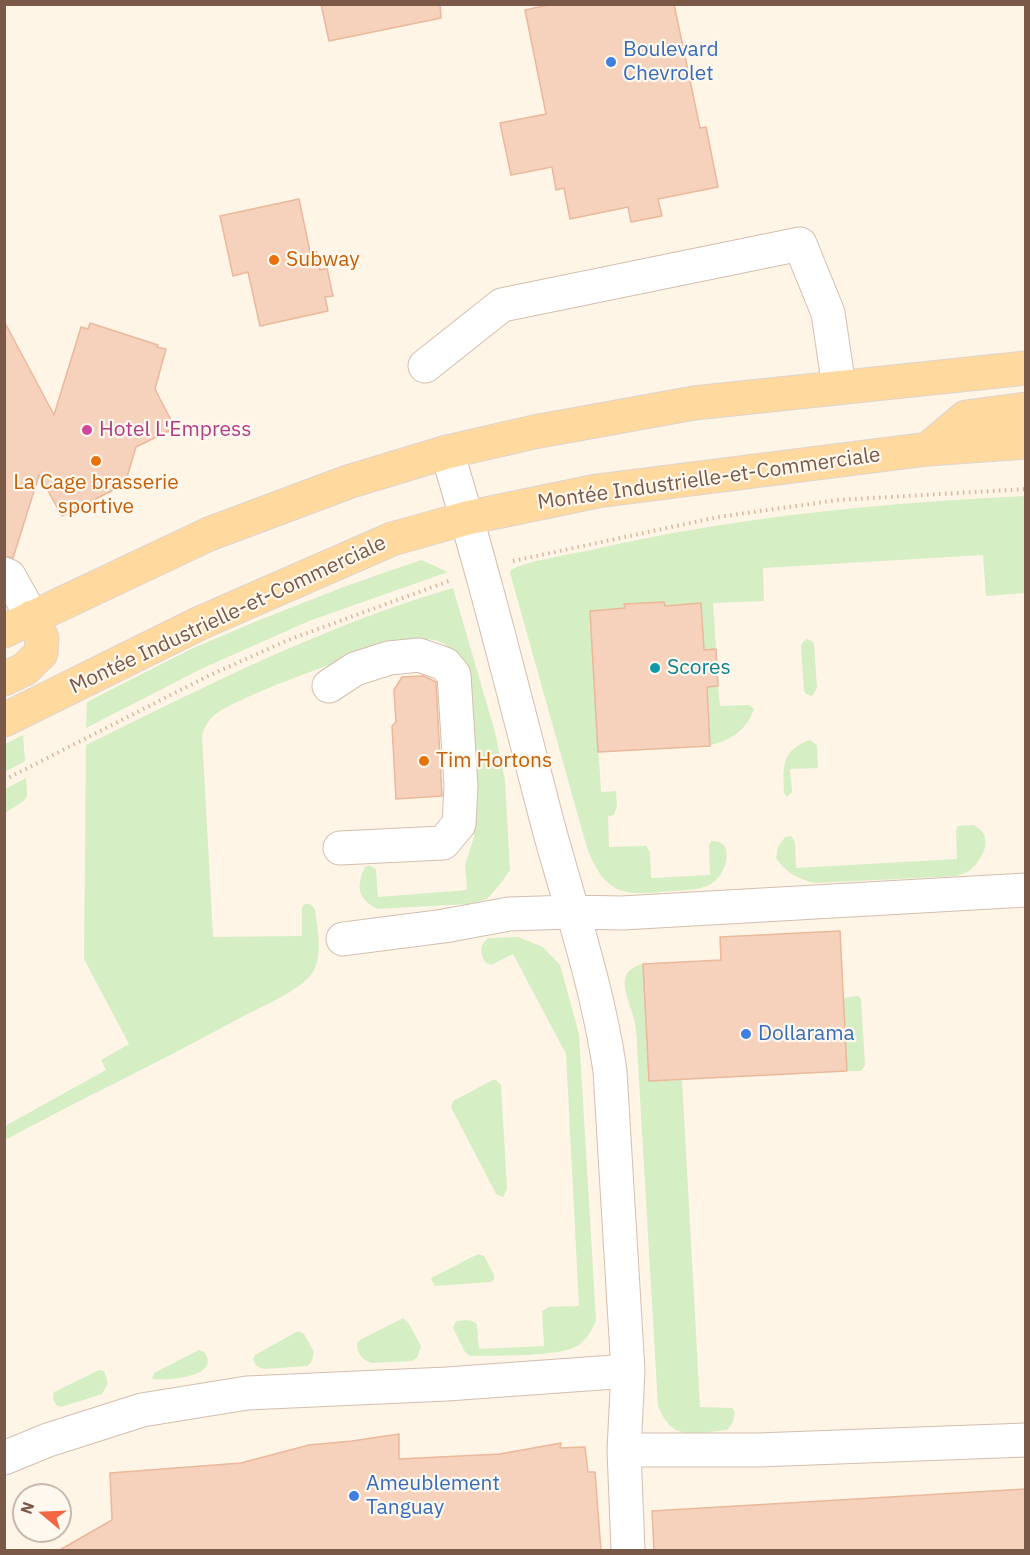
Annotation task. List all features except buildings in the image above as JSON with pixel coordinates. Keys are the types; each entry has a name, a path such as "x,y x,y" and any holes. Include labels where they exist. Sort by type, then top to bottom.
{"main road":[{"path":"18,624 209,534 348,482 447,452 534,432 693,403 1026,368"},
{"path":"928,449 966,417 1026,409"},
{"name":"Montée Industrielle-et-Commerciale","path":"4,720 200,623 392,539 467,518 597,491 928,449 1026,442"},
{"path":"4,679 25,669 41,653 42,638 18,624"}],"lane":[{"path":"425,366 502,305 800,244 828,313 839,387"},
{"path":"447,452 595,989 604,1030 610,1071 628,1371 624,1450 628,1551"},
{"path":"4,573 9,576 18,624"},
{"path":"329,686 355,669 389,658 419,655 445,664 454,675 461,786 459,824 443,843 340,848"},
{"path":"343,939 444,926 509,914 622,913 1026,890"},
{"path":"4,1458 48,1440 142,1410 247,1393 447,1384 628,1371"},
{"path":"624,1450 746,1450 1026,1440"}],"green space":[{"path":"1025,496 1025,593 986,596 983,555 763,568 764,601 713,603 716,649 704,650 701,603 665,606 664,602 625,604 625,608 590,611 601,792 616,791 617,806 614,815 608,816 609,847 646,846 650,852 651,878 710,875 709,846 711,841 724,845 727,857 723,871 714,882 695,889 631,893 620,890 602,877 587,848 511,570 549,558 645,538 753,520 861,507"},
{"path":"421,560 448,572 309,621 201,669 86,728 87,702 191,649 346,586"},
{"path":"453,588 495,732 505,780 510,870 501,883 487,899 468,904 377,909 365,900 360,891 362,874 365,867 369,865 376,869 378,897 467,890 465,865 474,837 465,673 458,657 446,645 435,640 418,640 392,646 325,666 233,704 212,718 202,735 213,937 302,936 302,907 310,904 315,909 318,935 319,953 315,969 295,989 5,1140 5,1126 106,1070 101,1060 129,1044 84,959 86,745 221,679 312,638 405,603"},
{"path":"807,639 814,644 817,688 812,696 804,691 801,646"},
{"path":"718,686 720,706 749,705 754,709 742,729 724,741 710,745 707,687"},
{"path":"23,735 25,761 5,772 5,744"},
{"path":"810,740 817,745 818,768 790,769 792,792 787,797 784,793 786,760 794,749"},
{"path":"26,778 25,800 5,813 5,789"},
{"path":"974,825 984,835 983,853 970,870 957,876 815,883 793,875 776,858 778,847 785,837 791,836 795,842 796,868 957,859 956,831 958,826"},
{"path":"518,937 543,947 560,965 579,1034 596,1321 580,1344 559,1352 470,1356 465,1352 453,1328 456,1321 470,1321 477,1325 479,1349 544,1346 542,1311 549,1307 579,1306 566,1054 513,954 491,965 485,962 481,952 488,938"},
{"path":"643,964 649,1081 682,1080 700,1407 732,1408 735,1412 734,1417 727,1430 694,1433 677,1431 670,1426 658,1406 637,1037 625,988 627,973"},
{"path":"858,996 861,999 865,1065 861,1071 847,1071 843,998"},
{"path":"493,1080 501,1085 507,1189 503,1197 496,1194 451,1107 453,1101"},
{"path":"478,1254 484,1256 494,1275 494,1280 435,1286 431,1279 433,1277"},
{"path":"403,1318 409,1324 421,1346 417,1358 412,1361 372,1363 365,1360 359,1353 357,1343"},
{"path":"298,1331 304,1334 314,1352 311,1363 307,1366 265,1369 256,1365 253,1359 255,1355"},
{"path":"199,1350 204,1352 208,1360 206,1367 200,1372 180,1378 152,1379 154,1373"},
{"path":"99,1370 104,1371 108,1383 102,1394 61,1407 56,1405 53,1398 54,1392"}],"place":[{"name":"Boulevard Chevrolet","path":"611,62"},
{"name":"Subway","path":"274,260"},
{"name":"Hotel L'Empress","path":"87,430"},
{"name":"La Cage brasserie sportive","path":"96,461"},
{"name":"Scores","path":"655,668"},
{"name":"Tim Hortons","path":"424,761"},
{"name":"Dollarama","path":"746,1034"},
{"name":"Ameublement Tanguay","path":"354,1496"}]}
